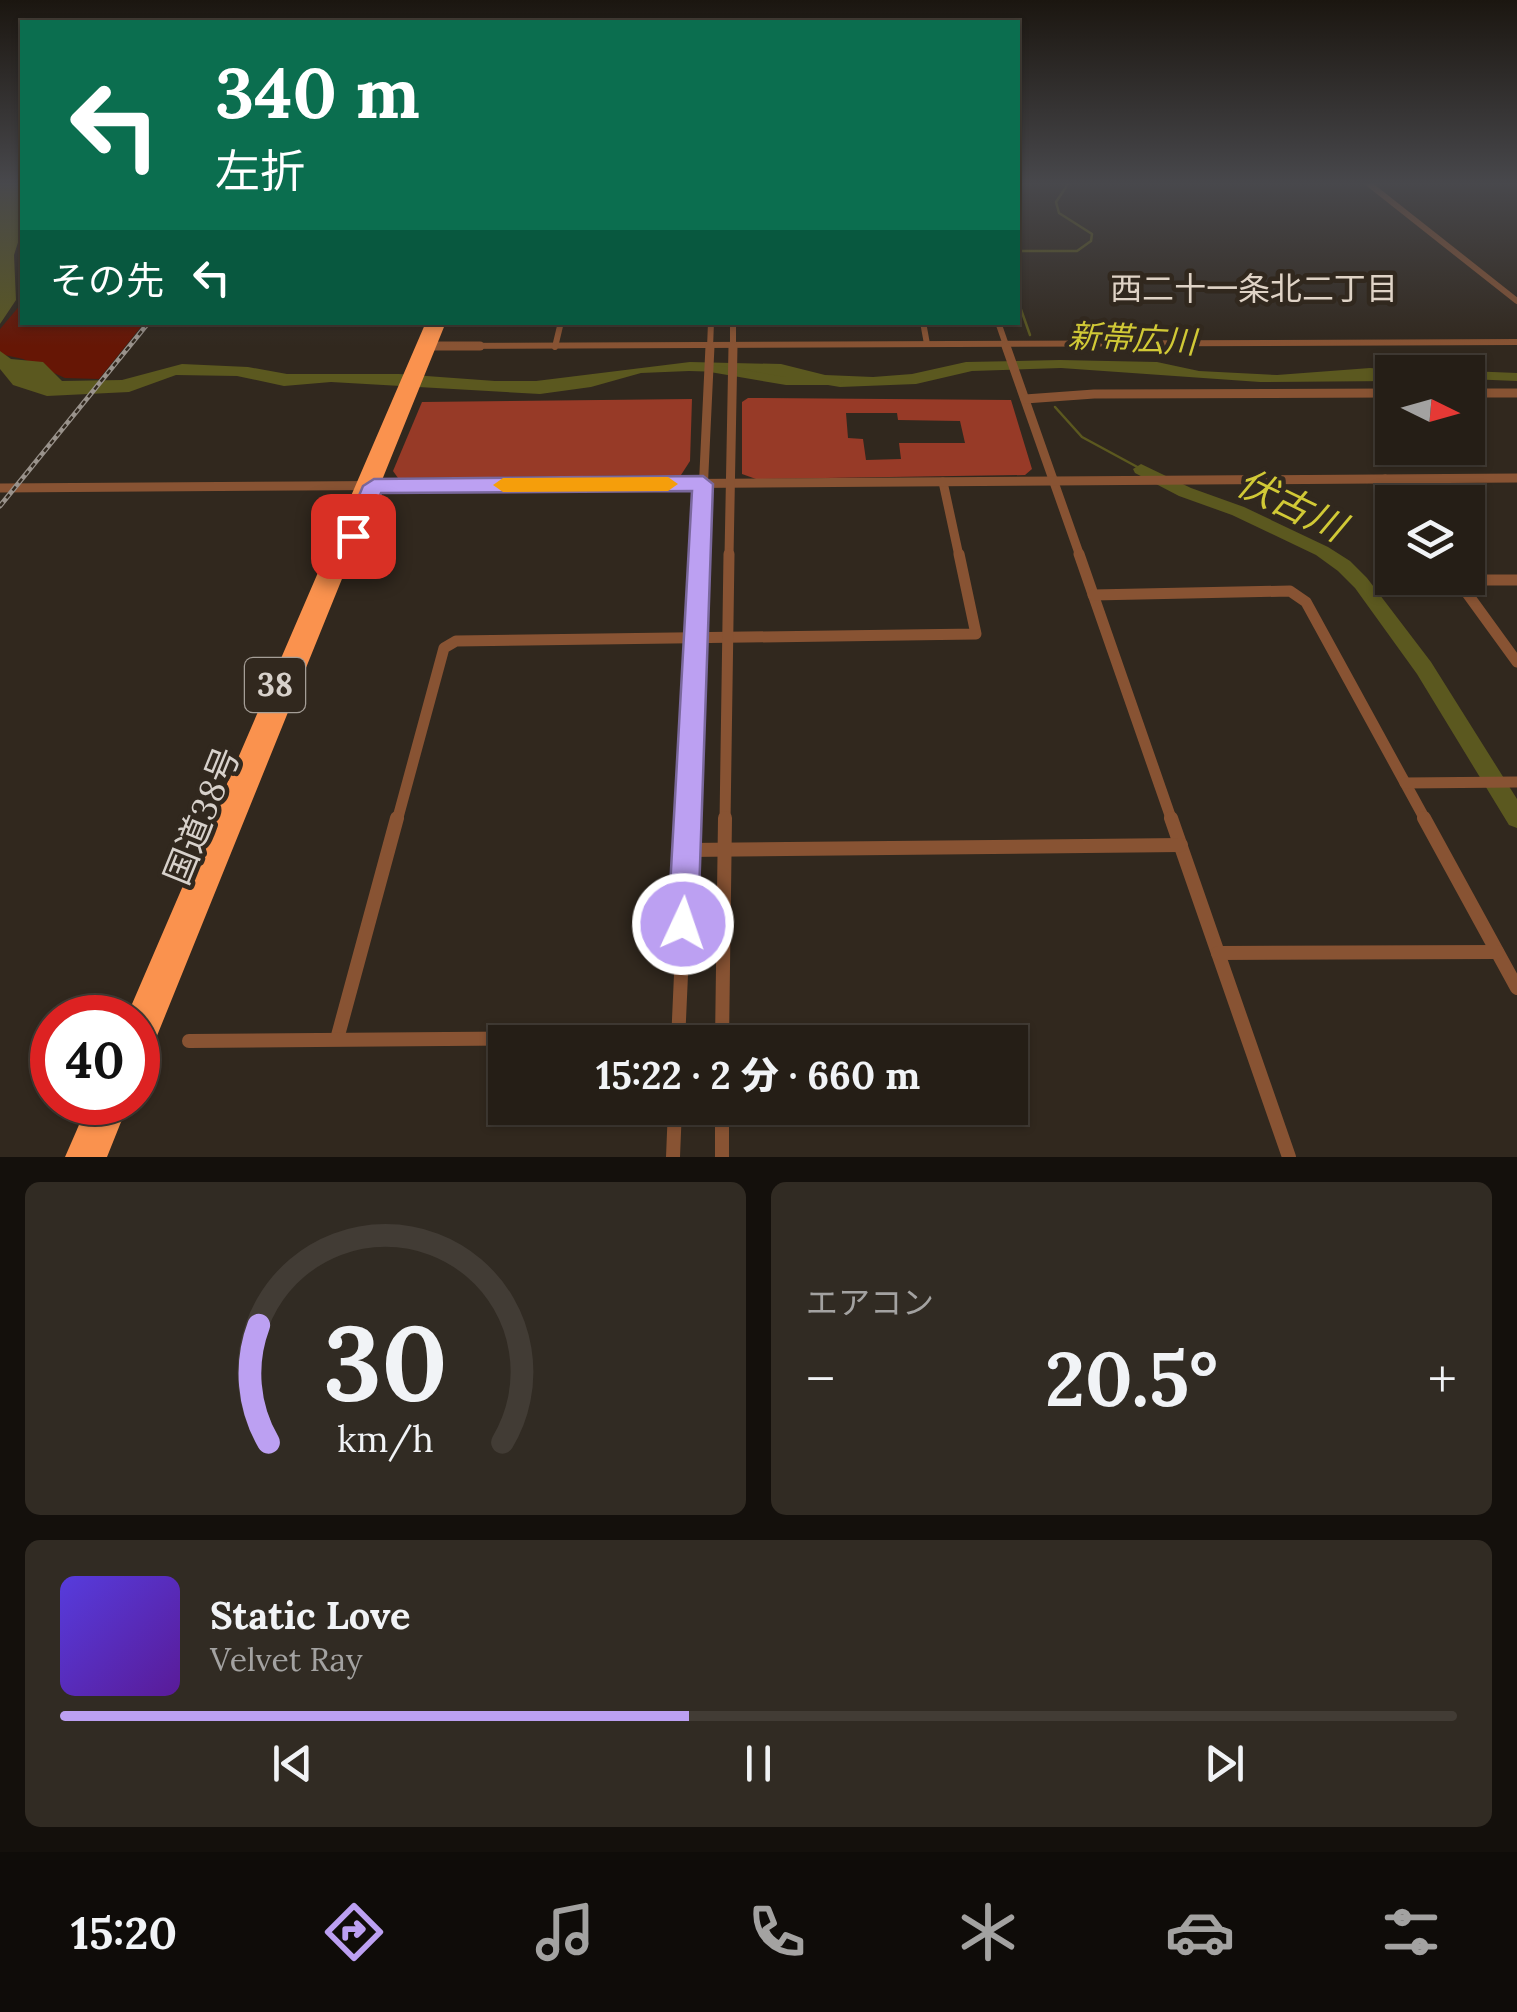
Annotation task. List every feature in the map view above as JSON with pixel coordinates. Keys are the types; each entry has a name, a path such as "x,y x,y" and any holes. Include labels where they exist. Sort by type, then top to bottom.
{"highway":[{"name":"国道38号","path":"425,350 430,325"},
{"name":"国道38号","path":"146,995 425,350 440,325"},
{"name":"国道38号","path":"160,1003 367,486"},
{"path":"76,1157 90,1125"},
{"path":"96,1157 109,1125"}],"street":[{"path":"1437,238 1517,301"},
{"path":"555,347 561,325"},
{"path":"679,1025 711,325"},
{"path":"722,1025 733,325"},
{"path":"923,325 926,344"},
{"path":"999,325 1288,1157"},
{"path":"425,350 1517,342"},
{"path":"1024,396 1375,393"},
{"path":"1485,393 1517,394"},
{"path":"0,488 1517,478"},
{"path":"1385,479 1389,485"},
{"path":"337,1038 444,648 456,641 976,634 943,482"},
{"path":"1485,579 1517,580"},
{"path":"1093,594 1290,592 1298,596 1517,988"},
{"path":"1469,595 1517,662"},
{"path":"1405,783 1511,782"},
{"path":"686,850 1181,845"},
{"path":"1218,953 1497,952"},
{"path":"188,1041 488,1039"},
{"path":"673,1157 674,1125"},
{"path":"722,1125 722,1157"}],"shaded area":[{"path":"0,238 19,238 14,255 16,300 0,324"},
{"path":"20,305 20,325 142,325 99,379 65,378 23,359 0,354 0,329"},
{"path":"0,351 11,359 43,362 62,381 122,380 182,364 248,367 287,374 399,374 536,381 690,362 781,364 825,375 873,377 912,374 966,362 1060,360 1157,362 1199,371 1277,375 1370,368 1375,368 1375,381 1260,382 1061,368 972,371 916,384 840,387 756,373 689,371 641,373 591,387 540,394 331,382 284,386 237,376 176,375 129,392 47,396 13,385 0,369"},
{"path":"748,398 1011,400 1032,469 1025,475 756,479 742,474 742,402","holes":["846,413 897,413 898,420 960,421 965,443 899,443 901,459 866,460 863,439 848,438"]},
{"path":"692,399 690,461 681,475 398,478 393,471 422,402"}],"waterway":[{"name":"伏古川","path":"1020,251 1077,251 1091,238"},
{"name":"伏古川","path":"1020,307 1030,335"},
{"name":"新帯広川","path":"715,369 786,381 838,381"},
{"name":"新帯広川","path":"1485,376 1517,377"},
{"name":"伏古川","path":"1055,407 1082,437 1141,469"},
{"name":"伏古川","path":"1141,469 1322,551 1344,566 1424,668 1517,818"}],"railway":[{"path":"0,506 147,325"}],"slow traffic":[{"path":"503,485 668,484"}],"district":[{"name":"西二十一条北二丁目","path":"1254,289"}],"route":[{"path":"353,536 374,486 703,484 683,924"}]}
